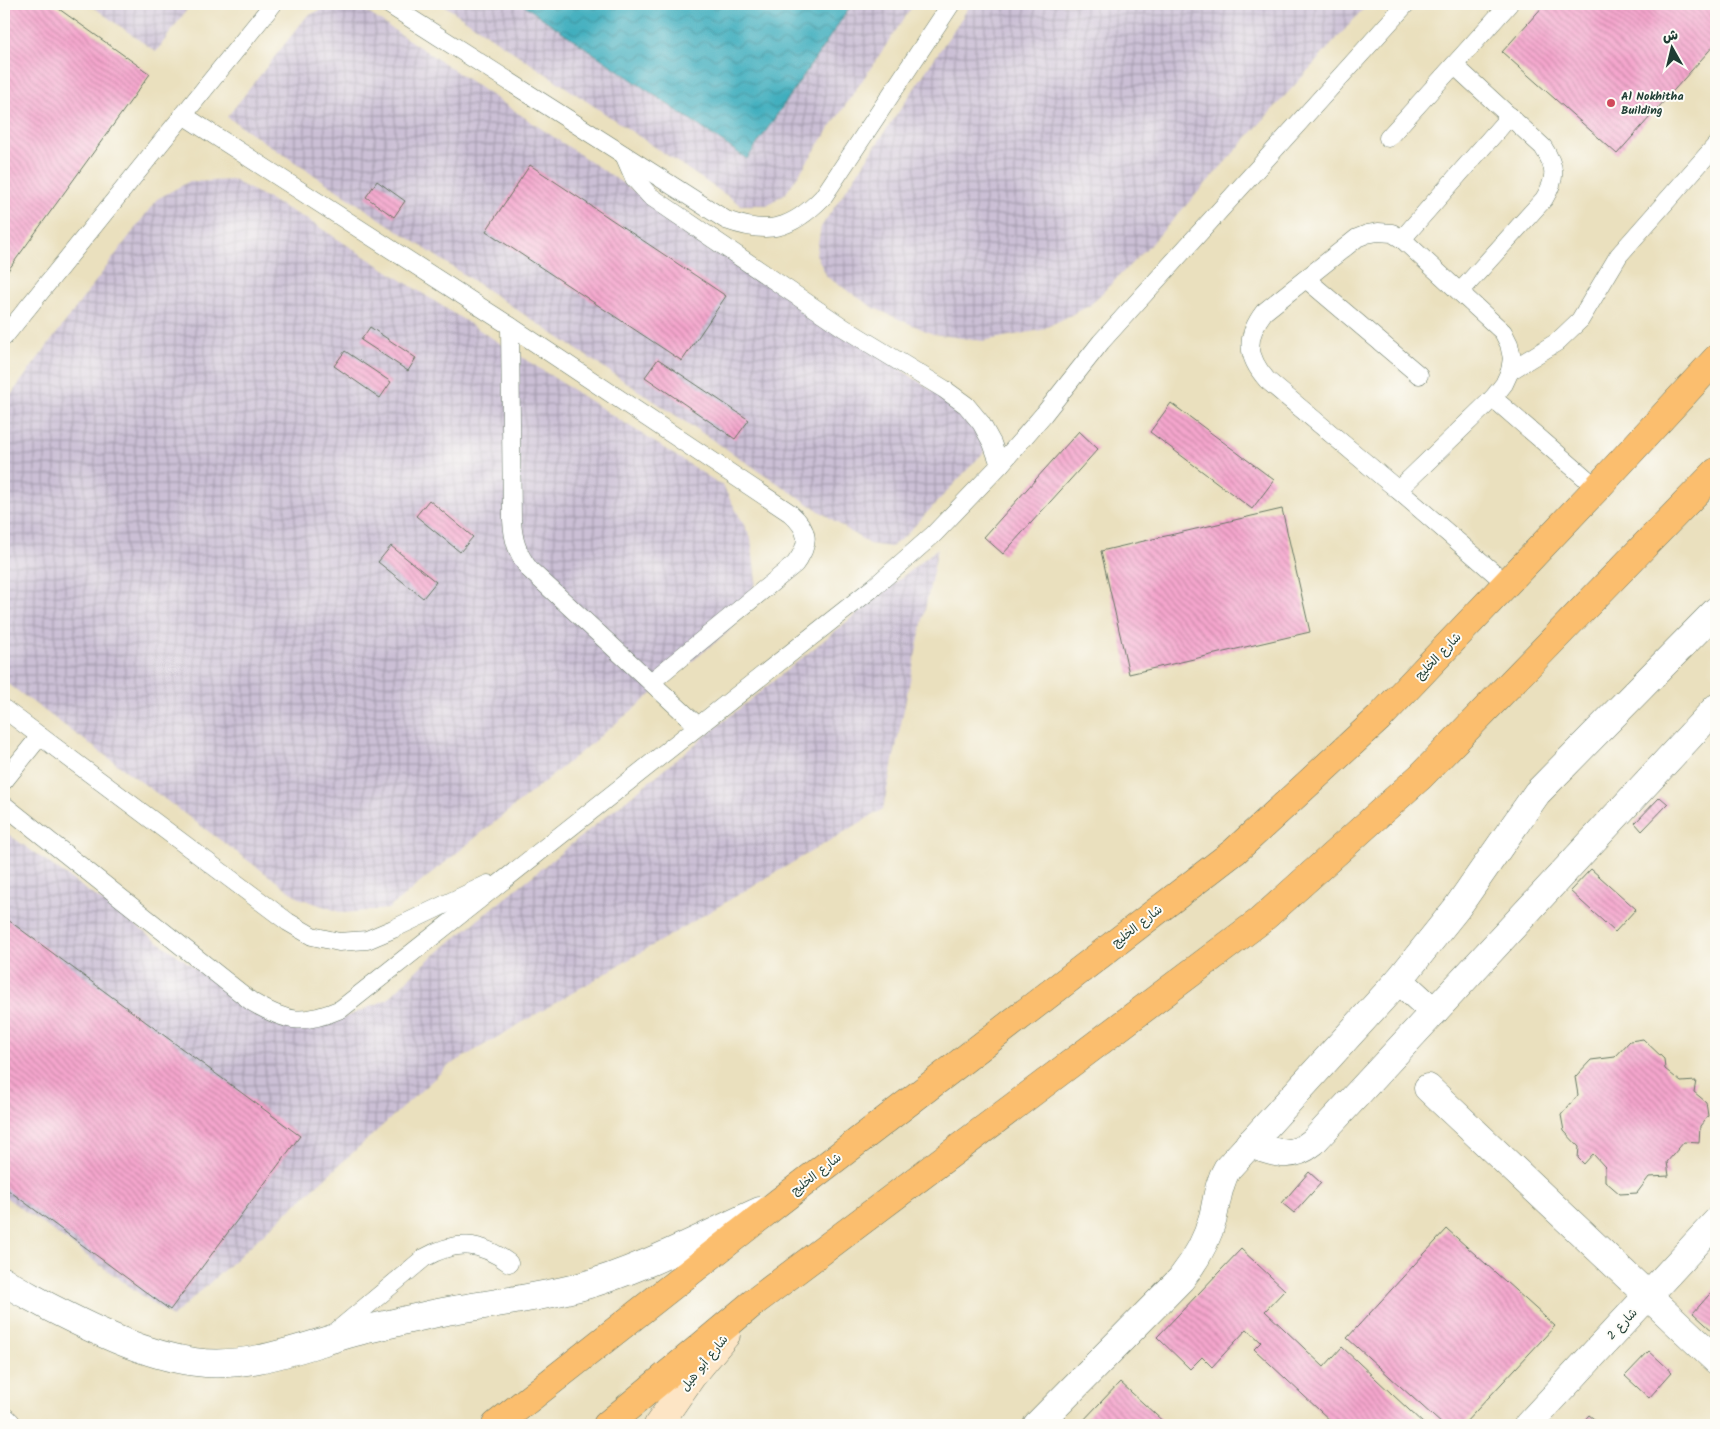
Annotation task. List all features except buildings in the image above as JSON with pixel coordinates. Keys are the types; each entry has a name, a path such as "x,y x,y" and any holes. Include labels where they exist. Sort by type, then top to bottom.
{"main road":[{"name":"شارع الخليج","path":"496,1425 779,1202 1235,851 1379,718 1507,584 1716,359"},
{"path":"607,1425 753,1303 1260,921 1427,770 1716,472"},
{"name":"شارع أبو هيل","path":"658,1425 692,1376 753,1303"}],"street":[{"path":"1037,1425 1182,1279 1199,1253 1207,1236 1223,1176 1227,1169 1399,980 1456,909 1536,793 1716,612"},
{"path":"1249,1144 1286,1154 1304,1149 1313,1142 1716,708"},
{"path":"1399,980 1434,1012"},
{"path":"1428,1088 1647,1297 1716,1360"},
{"path":"5,1281 82,1324 120,1341 172,1358 188,1361 242,1362 265,1358 364,1330 450,1310 545,1295 595,1282 641,1264 779,1202"},
{"name":"شارع 2","path":"1528,1425 1716,1222"},
{"path":"4,1422 7,1425"}],"lane":[{"path":"4,337 273,4"},
{"path":"388,4 726,220 746,227 768,229 789,224 808,213 823,197 952,4"},
{"path":"4,805 252,1002 272,1014 295,1020 319,1018 341,1009 874,586 934,534 1000,465 1101,342 1406,4"},
{"path":"1388,138 1509,4"},
{"path":"1454,65 1543,148 1551,159 1554,172 1552,187 1544,199 1460,292"},
{"path":"183,115 510,326 790,512 801,523 806,537 804,552 795,564 651,682"},
{"path":"1402,239 1510,116"},
{"path":"1510,371 1557,342 1580,320 1619,255 1716,145"},
{"path":"624,155 634,178 650,196 836,322 944,389 966,405 981,423 992,443 1000,465"},
{"path":"1398,490 1493,398 1504,384 1510,371 1512,358 1509,344 1503,332 1402,239 1392,233 1378,232 1357,238 1264,312 1255,324 1250,339 1251,354 1256,368 1267,380 1507,584"},
{"path":"1306,279 1418,375"},
{"path":"510,326 512,520 513,538 519,554 529,569 698,726"},
{"path":"1493,398 1597,488"},
{"path":"4,709 288,922 312,936 339,942 367,940 517,870"},
{"path":"4,781 40,736"},
{"path":"324,1342 424,1258 437,1250 466,1244 482,1247 496,1253 508,1263"}],"shaded area":[{"path":"89,4 191,4 156,52"},
{"path":"334,4 355,4 972,417 985,431 984,452 907,534 891,547 869,544 227,117 307,16"},
{"path":"442,4 522,4 747,159 852,4 914,4 786,193 767,205 741,205"},
{"path":"971,4 1368,4 1153,242 1089,306 1041,330 983,341 933,334 874,308 827,277 816,254 821,227"},
{"path":"233,180 308,220 723,486 751,538 756,582 746,608 728,632 388,909 343,913 299,898 4,681 4,404 157,199 188,182"},
{"path":"938,548 883,809 447,1067 172,1317 4,1196 4,831 251,1008 288,1021 334,1022 388,999 422,965"}],"water":[{"path":"522,4 852,4 747,159"}],"place":[{"name":"Al Nokhitha Building","path":"1611,103"}]}
